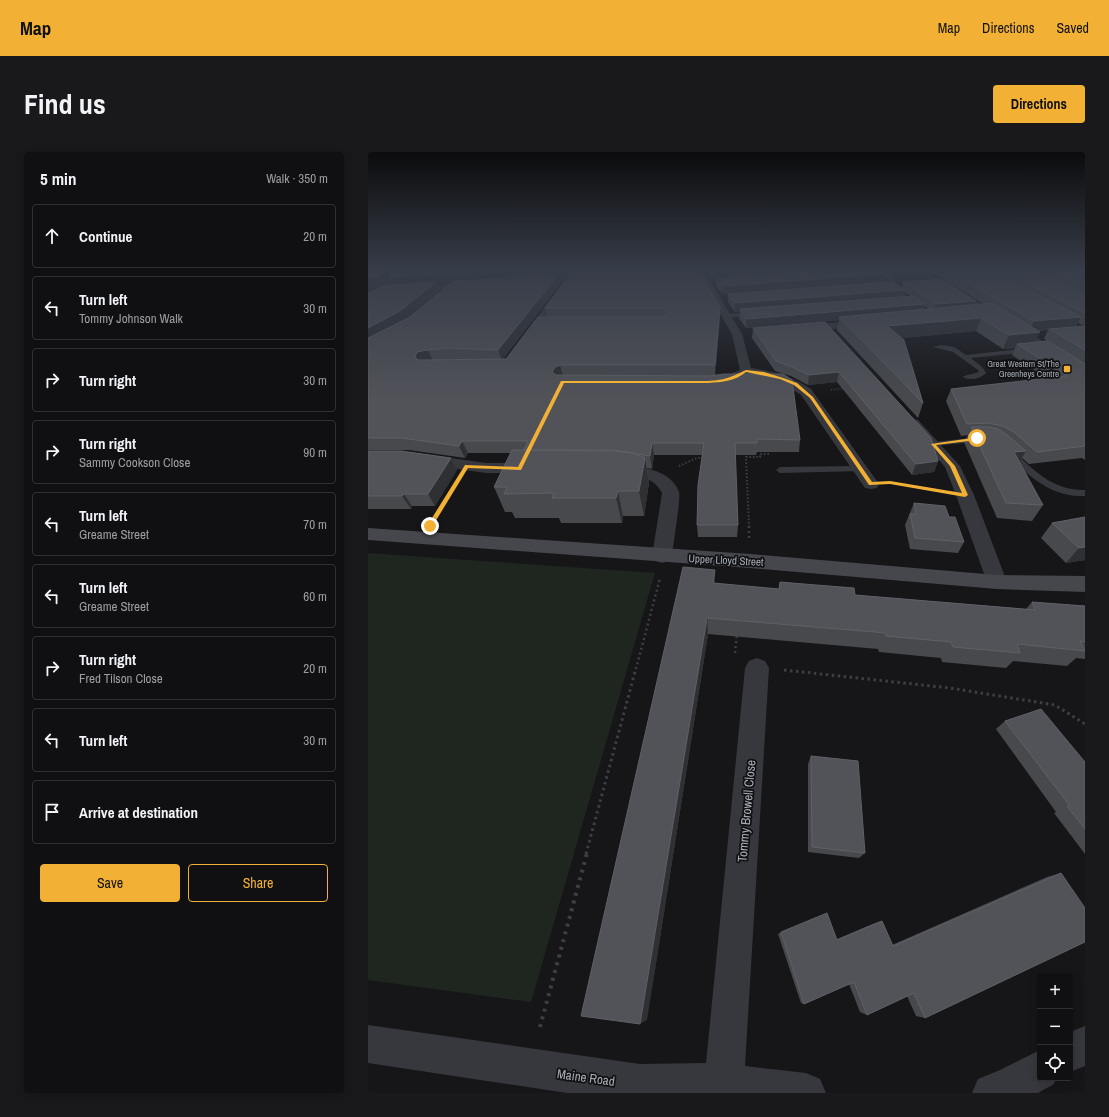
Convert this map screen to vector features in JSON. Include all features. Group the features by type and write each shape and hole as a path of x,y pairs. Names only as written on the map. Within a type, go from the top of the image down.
{"street":[{"path":"515,354 545,313"},
{"path":"725,313 737,334 746,371"},
{"path":"971,314 981,313"},
{"path":"991,313 1085,372"},
{"path":"789,330 880,322"},
{"path":"538,323 552,323"},
{"path":"826,326 834,335"},
{"path":"737,334 751,333"},
{"path":"1027,336 1043,335"},
{"path":"701,382 722,381 738,377 746,371 764,373 782,378 795,384 806,392 871,484"},
{"path":"904,413 952,466 965,495 997,582"},
{"path":"368,457 409,457 466,466 549,468"},
{"path":"602,468 617,468 636,471 654,476 665,482 671,493 664,556"},
{"name":"Upper Lloyd Street","path":"368,534 750,561 997,582 1085,584"},
{"name":"Tommy Browell Close","path":"725,1088 757,668"},
{"name":"Maine Road","path":"368,1044 556,1083 640,1084 806,1093"},
{"path":"1073,1051 1085,1045"},
{"path":"992,1093 1009,1087 1037,1072"}],"lane":[{"path":"726,316 761,313"},
{"path":"936,346 948,346 952,348 981,369 983,373 979,376 966,377"},
{"path":"965,357 1048,348"},
{"path":"933,444 977,438 988,439"},
{"path":"1002,446 1040,480 1054,489 1070,494 1085,493"},
{"path":"780,470 860,469"}],"path":[{"path":"806,392 847,388"},
{"path":"746,457 750,561"},
{"path":"654,476 697,458 712,458"},
{"path":"422,538 466,466"},
{"path":"871,484 890,482 965,495"},
{"path":"540,1027 664,556"},
{"path":"737,629 733,665 950,688 1055,705 1085,724"}],"shaded area":[{"path":"368,553 655,573 531,1002 368,980"}],"building":[{"path":"368,313 396,313 368,328"},
{"path":"415,313 528,313 498,350 448,348 428,350 417,352 415,357 418,360 506,359 538,317 663,317 668,313 719,313 715,365 560,365 555,367 552,372 556,375 709,376 724,374 783,374 792,380 800,440 757,439 757,443 735,443 738,525 697,525 698,485 704,443 652,443 650,456 614,450 524,450 528,441 462,441 459,446 402,438 368,438 368,338 410,317"},
{"path":"742,313 819,313 746,319"},
{"path":"884,313 1008,313 1040,332 1009,335 981,318 887,326 904,340 923,403 839,317"},
{"path":"1020,313 1073,313 1081,317 1034,321"},
{"path":"825,322 931,438 938,461 916,464 839,372 809,375 776,361 753,328"},
{"path":"1085,326 1085,350 1049,329"},
{"path":"1048,341 1085,364 1085,446 1037,452 1014,432 1003,426 988,423 967,424 951,389 1067,376 1017,344"},
{"path":"971,427 989,427 998,429 1026,451 1014,452 1043,505 1006,503"},
{"path":"512,450 612,451 634,453 645,458 639,491 618,491 616,498 552,498 554,493 504,494 507,487 494,487"},
{"path":"368,451 401,451 451,458 428,494 368,496"},
{"path":"914,503 945,506 949,517 955,517 964,542 915,538 910,514 916,514"},
{"path":"1085,517 1085,547 1079,548 1052,523"},
{"path":"683,567 715,570 713,583 779,589 780,582 854,588 855,595 1035,610 1032,602 1085,606 1085,642 1080,641 1085,651 1017,644 1020,653 953,647 951,642 886,636 886,633 707,618 640,1024 581,1016"},
{"path":"1041,709 1085,762 1085,829 1067,806 1070,806 1005,721"},
{"path":"811,756 858,761 865,853 812,847"},
{"path":"1061,873 1085,908 1085,942 925,1018 914,993 867,1015 854,982 804,1004 781,932 827,913 837,940 882,921 893,946"}],"place":[{"name":"Great Western St/The Greenheys Centre","path":"1067,369"}],"route":[{"path":"430,526 466,466 486,468 519,468 563,382 708,382 722,381 738,377 746,371 764,373 782,378 795,384 812,397 871,484 890,482 965,495 952,466 933,444 977,438"}]}
